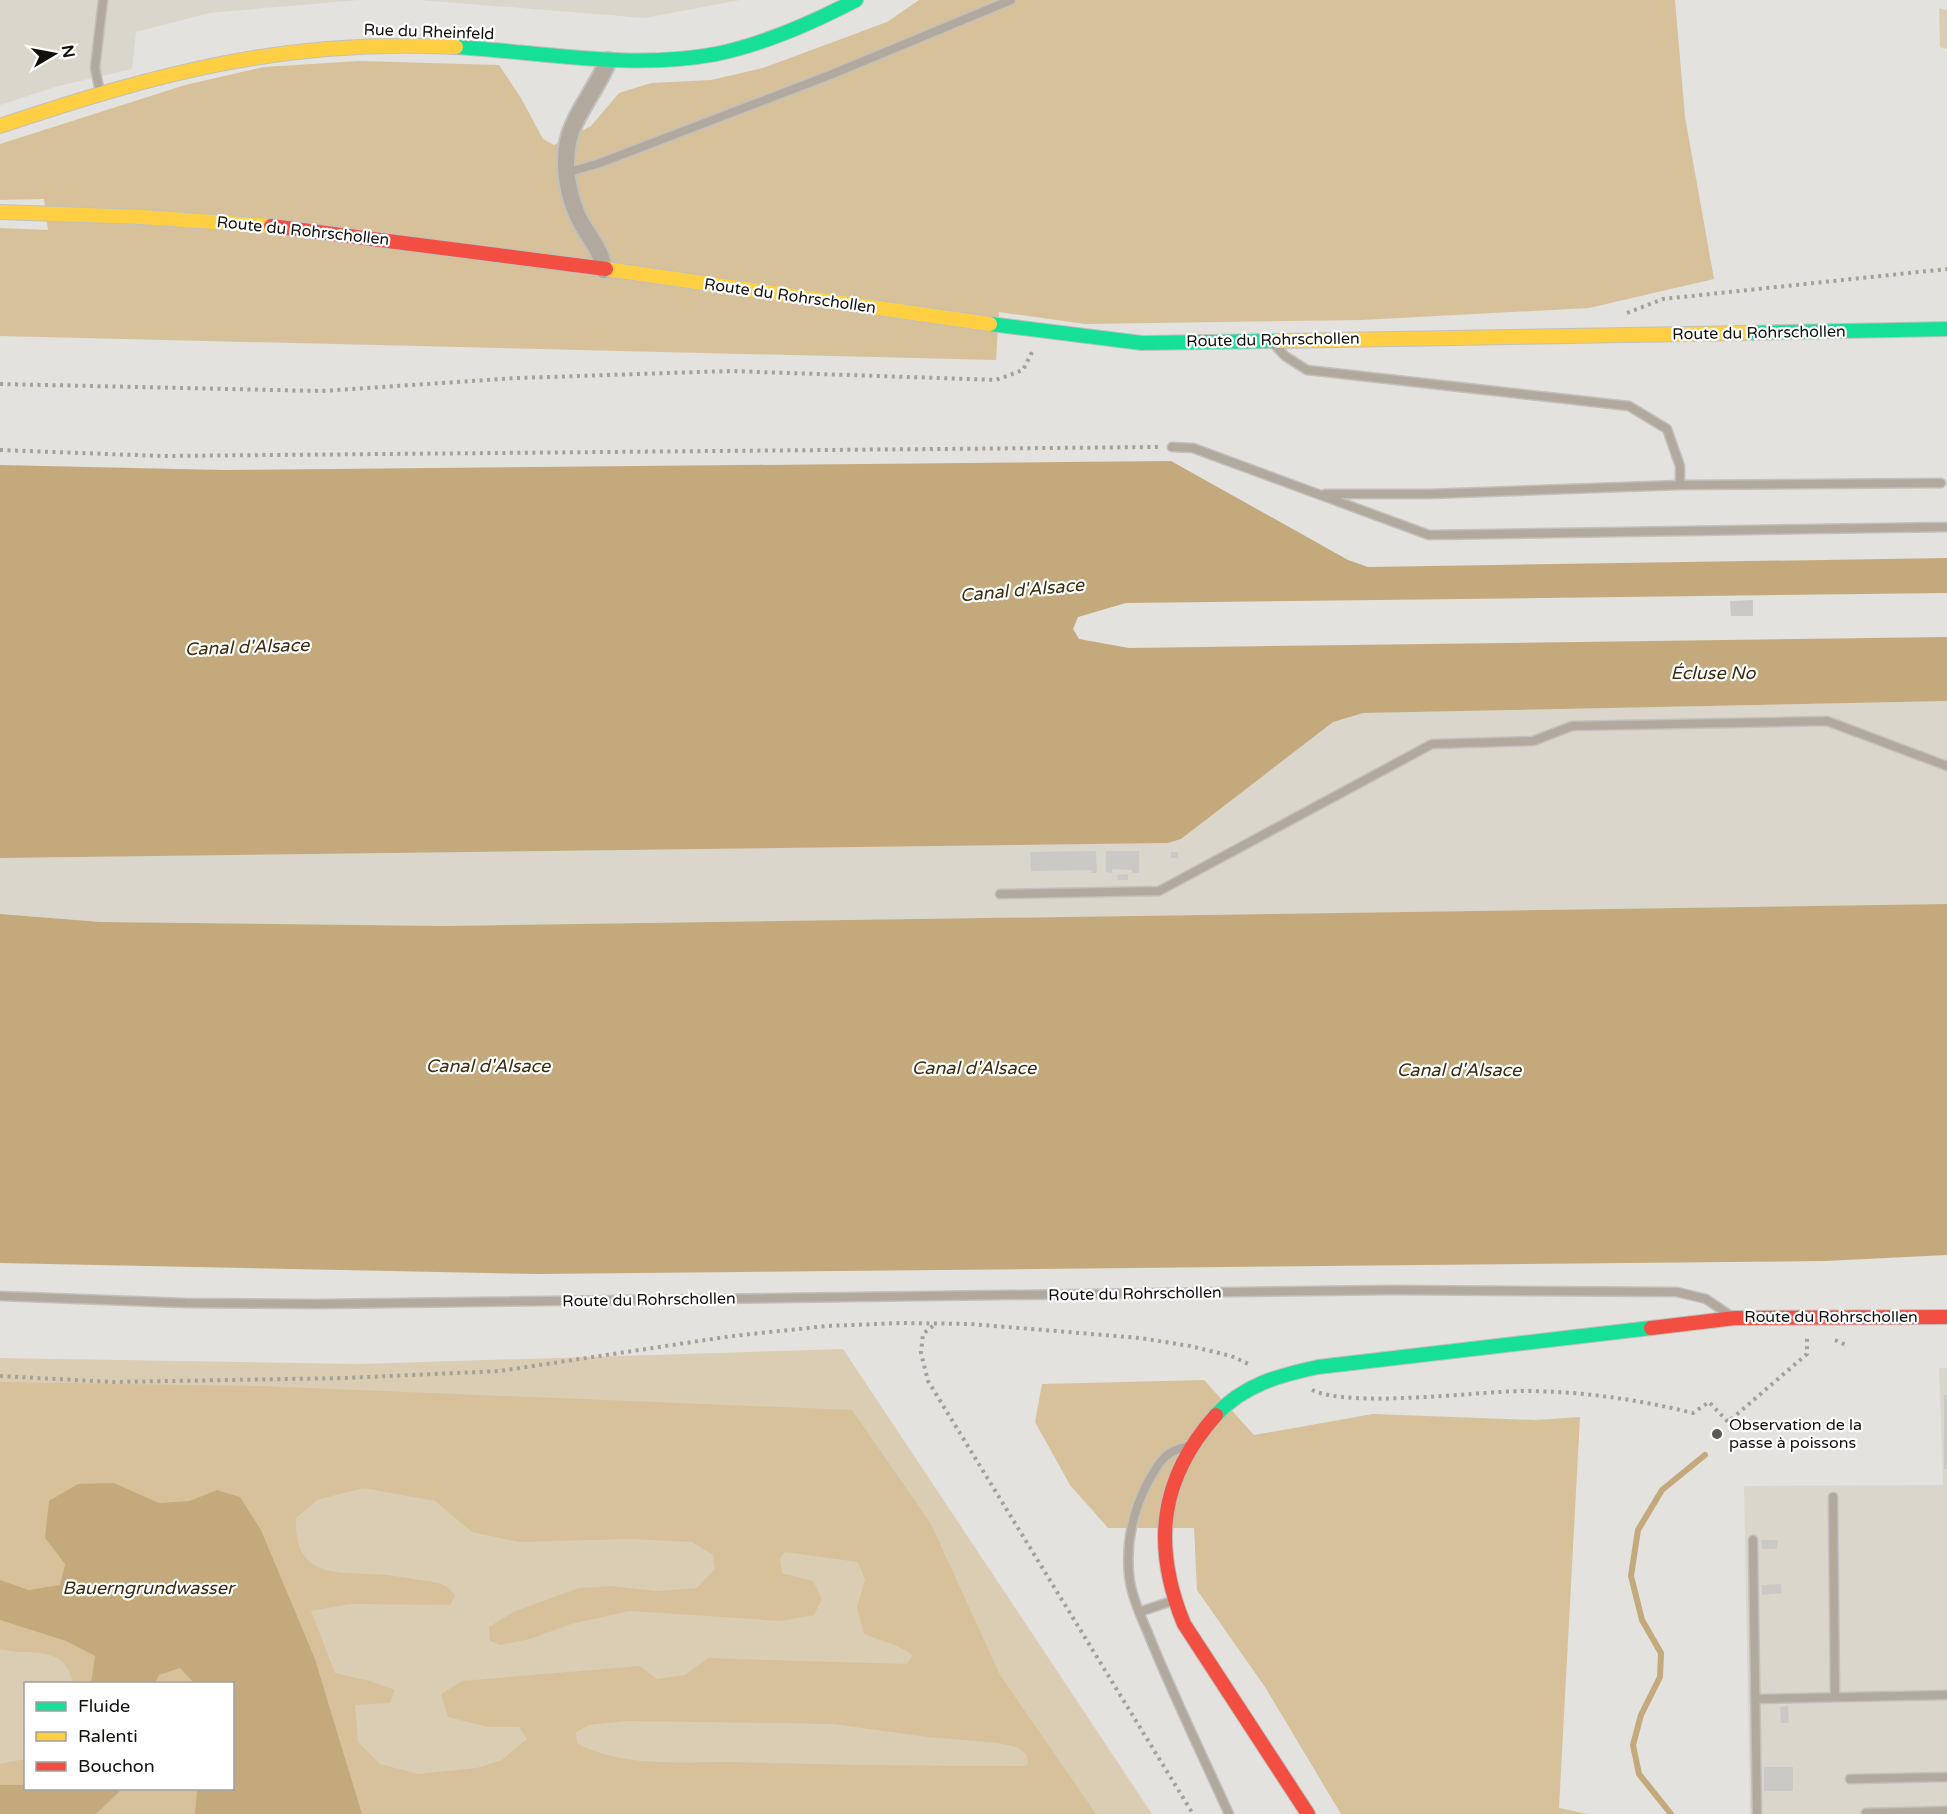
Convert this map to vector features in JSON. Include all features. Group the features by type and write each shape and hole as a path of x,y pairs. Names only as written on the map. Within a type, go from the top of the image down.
{"street":[{"name":"Rue du Rheinfeld","path":"0,126 100,92 258,55 347,46 429,46 608,61 694,58 730,51 803,26 856,0"},
{"path":"604,270 603,256 582,227 571,201 566,173 567,147 574,123 601,79 608,61"},
{"name":"Route du Rohrschollen","path":"0,212 135,215 282,227 1034,331 1142,343 1947,329"},
{"name":"Route du Rohrschollen","path":"1735,1318 1947,1317"},
{"path":"1308,1814 1172,1601 1164,1563 1163,1530 1171,1487 1189,1446 1217,1413 1249,1389 1297,1371 1735,1318"}],"lane":[{"path":"100,92 95,68 103,0"},
{"path":"566,173 600,163 830,75 1011,0"},
{"path":"1270,339 1285,356 1307,369 1629,406 1667,429 1680,466 1680,485"},
{"path":"1172,447 1193,448 1429,534 1947,526"},
{"path":"1319,494 1429,494 1680,485 1941,483"},
{"path":"1000,894 1159,891 1432,744 1533,741 1572,726 1827,721 1947,766"},
{"name":"Route du Rohrschollen","path":"0,1296 185,1303 317,1304 1392,1290 1677,1292 1706,1299 1735,1318"},
{"path":"1189,1446 1170,1450 1158,1465 1138,1501 1129,1543 1129,1576 1139,1612 1174,1698 1229,1814"},
{"path":"1833,1497 1835,1697"},
{"path":"1753,1540 1758,1814"},
{"path":"1139,1612 1172,1601"},
{"path":"1756,1699 1947,1695"},
{"path":"1850,1779 1947,1778"},
{"path":"1866,1813 1947,1811"}],"path":[{"path":"1606,335 1628,312 1663,299 1947,269"},
{"path":"0,384 321,391 517,378 731,371 996,380 1023,370 1032,355 1034,331"},
{"path":"0,450 162,456 1172,447"},
{"path":"0,1376 113,1382 346,1378 500,1371 732,1336 815,1327 901,1323 971,1324 1140,1338 1190,1346 1231,1356 1253,1366 1269,1380"},
{"path":"934,1325 923,1334 921,1353 928,1381 1193,1814"},
{"path":"1297,1371 1309,1389 1335,1396 1356,1398 1524,1391 1580,1393 1626,1398 1693,1413 1709,1402 1728,1422 1807,1354 1807,1350"}],"shaded area":[{"path":"0,0 359,0 209,13 136,32 132,69 58,86 0,105"},
{"path":"419,0 740,0 645,18"},
{"path":"919,0 1675,0 1685,117 1714,279 1589,308 1361,320 1085,324 999,312 996,360 0,336 0,228 48,230 44,199 0,200 0,144 185,85 264,67 359,61 499,65 521,98 543,139 554,145 591,126 619,93 651,83 711,80 763,68 887,22"},
{"path":"1939,8 1947,10 1947,49 1940,47"},
{"path":"1947,701 1947,904 444,926 101,922 0,914 0,858 1168,843 1181,839 1333,721 1363,713"},
{"path":"843,1349 1152,1814 0,1814 0,1358 359,1364"},
{"path":"1939,1368 1947,1368 1947,1814 1750,1814 1744,1486 1943,1485"},
{"path":"1204,1380 1254,1435 1373,1414 1536,1420 1580,1417 1559,1808 1588,1814 1341,1814 1265,1687 1197,1590 1194,1528 1108,1528 1070,1485 1035,1422 1042,1384"},
{"path":"0,1382 260,1386 852,1410 931,1524 1000,1675 1096,1814 362,1814 315,1659 261,1530 240,1497 217,1490 188,1501 159,1503 114,1483 45,1538 65,1564 60,1586 29,1590 0,1580","holes":["363,1488 435,1501 472,1532 519,1542 630,1539 692,1542 713,1555 715,1569 697,1588 658,1591 610,1586 579,1588 513,1612 489,1627 490,1641 500,1645 530,1639 571,1624 630,1611 781,1621 814,1615 822,1599 813,1581 782,1573 780,1558 785,1552 858,1562 865,1580 857,1607 864,1634 897,1646 913,1655 907,1664 708,1658 685,1675 657,1679 640,1666 462,1681 441,1694 448,1717 488,1727 519,1727 527,1739 502,1760 477,1768 418,1774 380,1764 358,1742 355,1705 390,1703 395,1690 370,1681 335,1673 311,1611 350,1604 450,1605 455,1595 447,1587 435,1582 391,1575 323,1569 312,1563 303,1553 297,1539 296,1518 317,1500","626,1721 833,1724 928,1737 998,1743 1017,1747 1026,1754 1028,1764 1025,1766 954,1766 656,1762 615,1757 577,1743 576,1732 589,1725"]},
{"path":"0,1620 66,1641 95,1656 91,1682 73,1682 69,1670 55,1657 0,1649"},
{"path":"180,1668 193,1682 156,1682 159,1675"},
{"path":"24,1759 24,1785 0,1785 0,1764"},
{"path":"121,1790 197,1790 195,1814 96,1814"}],"water":[{"path":"1171,461 1348,560 1368,567 1947,558 1947,593 1126,603 1078,617 1073,629 1079,639 1129,648 1947,637 1947,701 1363,713 1333,722 1181,839 1168,843 0,858 0,465 223,470"},
{"name":"Canal d'Alsace","path":"1947,904 1947,1255 1825,1261 538,1274 0,1263 0,914 101,922 444,926"},
{"name":"Bauerngrundwasser","path":"114,1483 159,1503 189,1501 217,1490 240,1497 261,1530 315,1659 362,1814 195,1814 197,1790 234,1790 234,1682 193,1682 180,1668 159,1675 156,1682 91,1682 95,1656 66,1641 0,1620 0,1580 29,1590 60,1585 65,1564 45,1538 49,1501 78,1484"},
{"path":"0,1785 24,1785 24,1790 121,1790 96,1814 0,1814"}],"building":[{"path":"1753,600 1753,616 1731,616 1730,601"},
{"path":"1096,851 1097,873 1091,873 1092,870 1031,871 1030,852"},
{"path":"1106,851 1139,851 1139,873 1132,873 1132,870 1112,869 1112,873 1106,872"},
{"path":"1171,852 1178,852 1178,858 1171,858"},
{"path":"1128,874 1128,880 1118,880 1117,875"},
{"path":"1944,1395 1947,1395 1947,1469 1944,1469"},
{"path":"1761,1540 1778,1540 1777,1549 1762,1549"},
{"path":"1781,1584 1782,1593 1762,1595 1762,1585"},
{"path":"1788,1706 1789,1723 1781,1723 1780,1707"},
{"path":"1764,1767 1793,1767 1793,1791 1764,1791"}],"waterway":[{"path":"1671,1814 1639,1774 1633,1745 1641,1715 1660,1677 1661,1653 1642,1620 1631,1576 1638,1530 1662,1490 1705,1455"}],"traffic: fast":[{"path":"456,47 619,60 684,58 716,54 770,39 856,0"},
{"path":"990,324 1142,343 1278,341"},
{"path":"1745,333 1947,329"},
{"path":"1216,1415 1250,1389 1276,1378 1318,1367 1651,1328"}],"traffic: slow":[{"path":"0,126 114,90 224,63 336,48 456,47"},
{"path":"0,212 142,217 271,226"},
{"path":"606,269 990,324"},
{"path":"1278,341 1745,333"}],"traffic: jam":[{"path":"271,226 606,269"},
{"path":"1651,1328 1735,1318 1947,1317"},
{"path":"1216,1415 1197,1439 1182,1464 1172,1489 1165,1540 1167,1567 1184,1624 1308,1814"}],"place":[{"name":"Observation de la passe à poissons","path":"1717,1434"}],"water label":[{"name":"Écluse No","path":"1713,673"}]}
